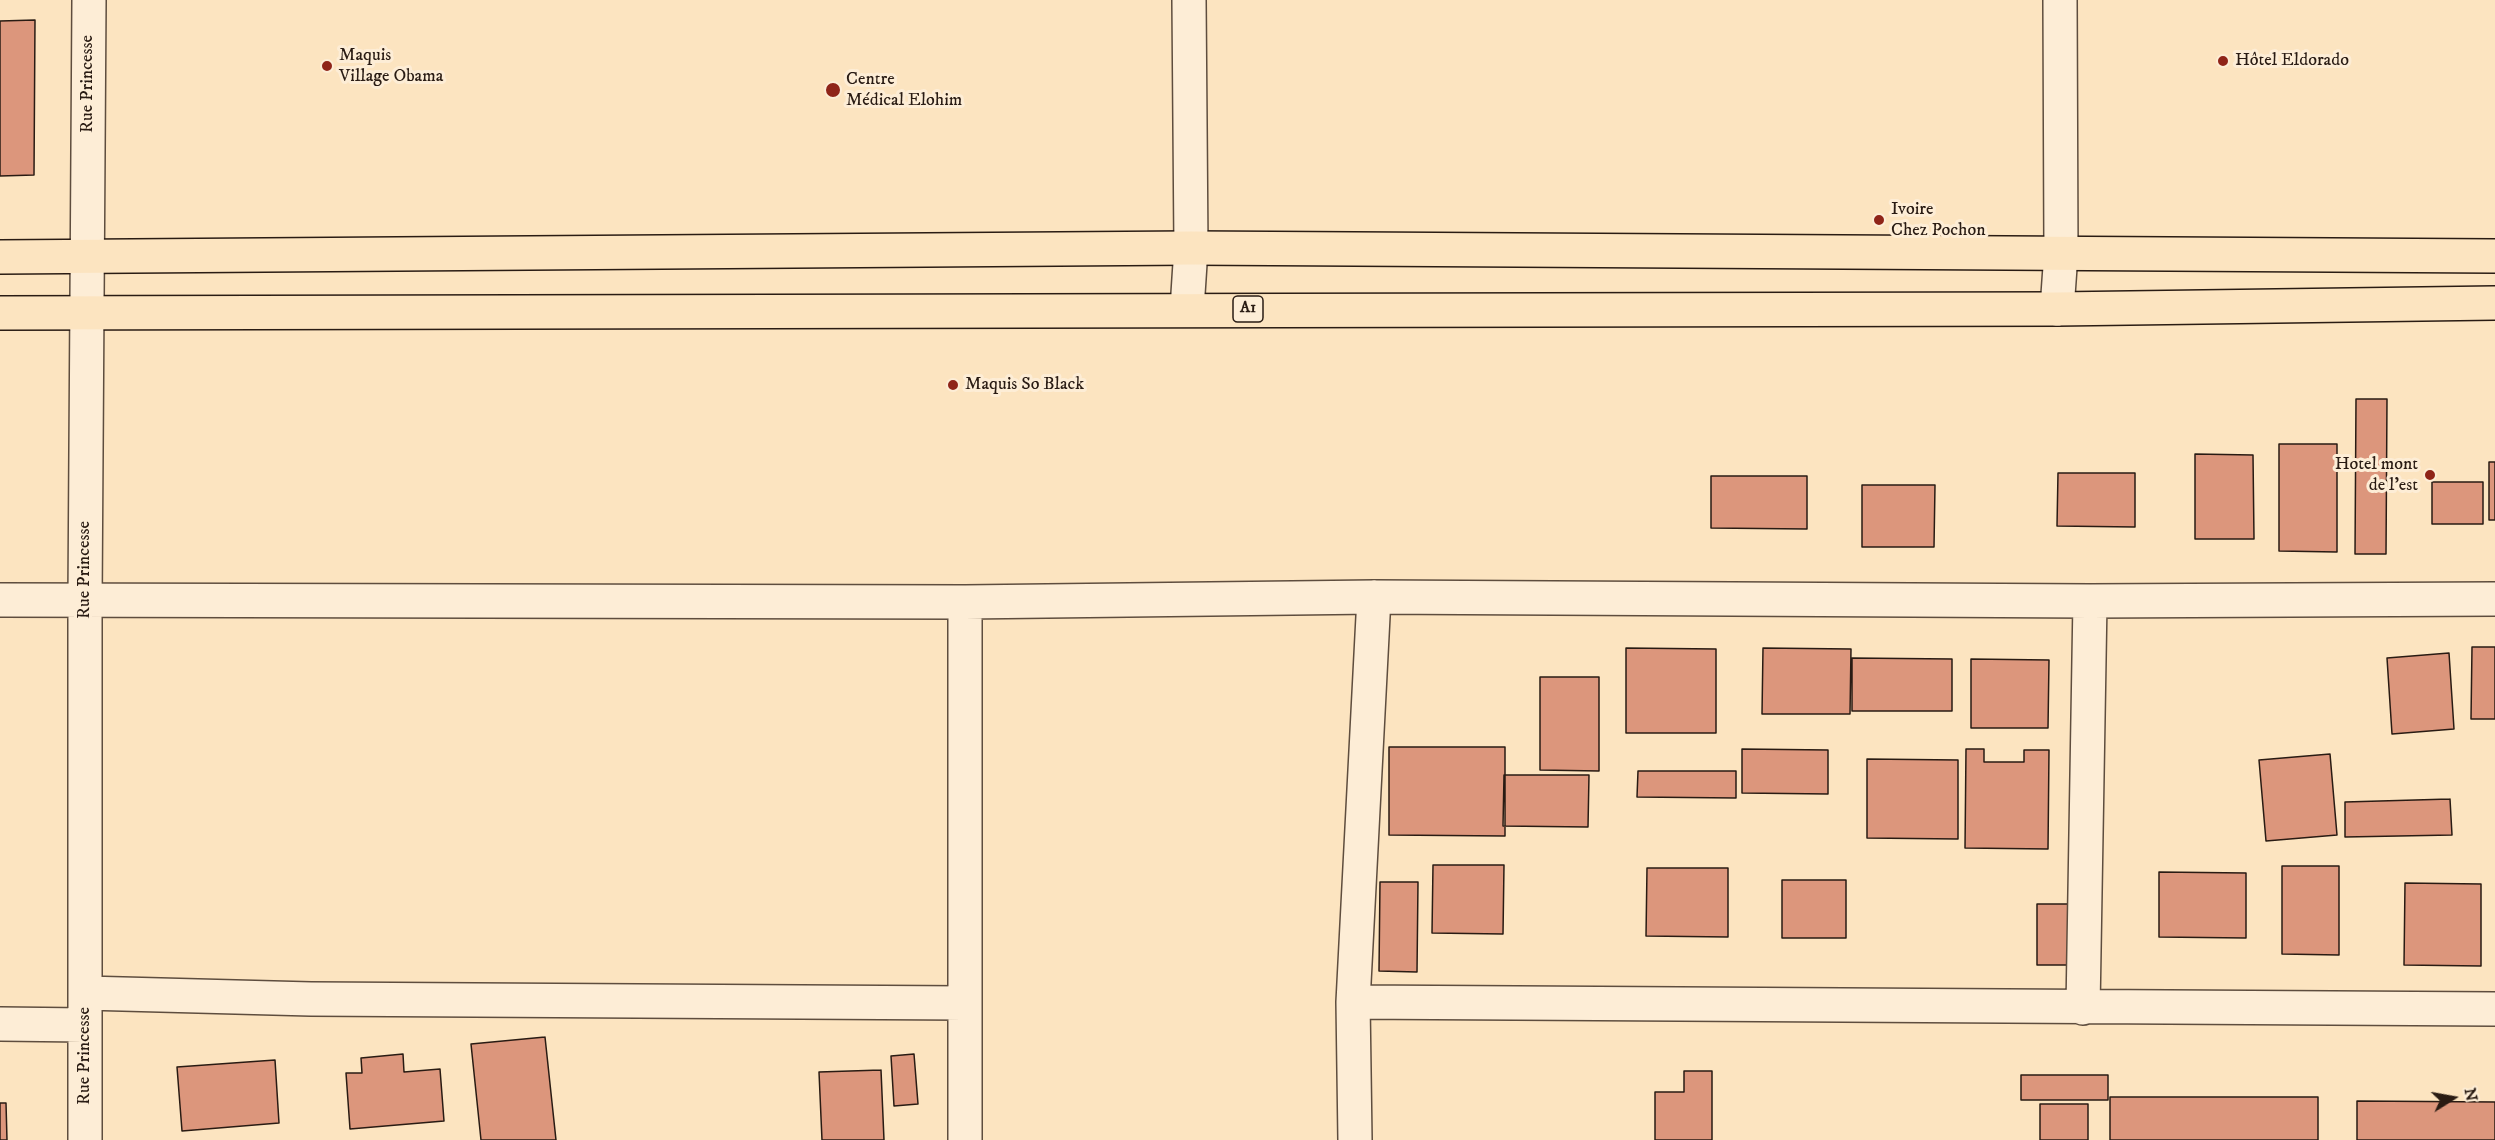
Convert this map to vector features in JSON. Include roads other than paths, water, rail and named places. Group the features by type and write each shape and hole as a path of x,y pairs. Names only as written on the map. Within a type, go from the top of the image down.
{"main road":[{"path":"0,257 1191,248 2495,256"},
{"name":"A1","path":"0,313 2057,309 2495,303"}],"street":[{"name":"Rue Princesse","path":"85,1140 85,600 89,0"},
{"path":"1187,309 1191,248 1189,0"},
{"path":"2057,309 2061,253 2060,0"},
{"path":"0,600 965,602 1374,597 2090,601 2495,599"},
{"path":"1355,1140 1353,1002 1374,597"},
{"path":"2083,1008 2090,601"},
{"path":"965,602 965,1140"},
{"path":"0,1024 85,1009 323,999 964,1003"},
{"path":"1353,1002 2495,1009"}],"place":[{"name":"Hôtel Eldorado","path":"2223,61"},
{"name":"Maquis Village Obama","path":"327,66"},
{"name":"Centre Médical Elohim","path":"833,90"},
{"name":"Ivoire Chez Pochon","path":"1879,220"},
{"name":"Maquis So Black","path":"953,385"},
{"name":"Hotel mont de l'est","path":"2430,475"}]}
